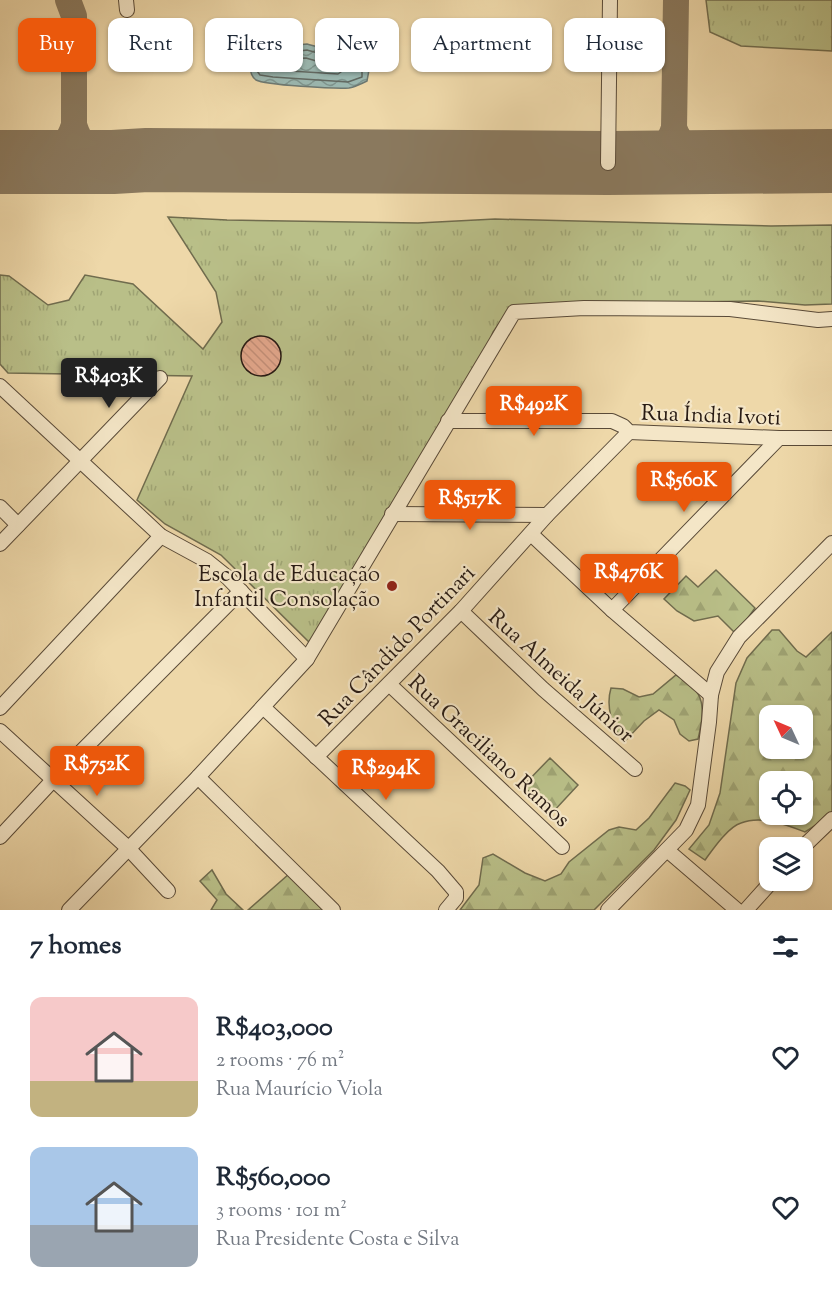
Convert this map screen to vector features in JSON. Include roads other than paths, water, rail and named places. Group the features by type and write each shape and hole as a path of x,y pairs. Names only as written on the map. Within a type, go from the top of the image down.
{"street":[{"path":"608,163 610,0"},
{"path":"69,910 198,777 307,659 514,312 584,308 730,309 818,320 832,319"},
{"path":"0,544 160,378"},
{"path":"2,391 161,536 207,561 227,576 307,659"},
{"name":"Rua Índia Ivoti","path":"448,421 612,421 629,432 832,438"},
{"name":"Rua Cândido Portinari","path":"316,757 461,611 547,515 629,432"},
{"path":"612,610 778,438"},
{"path":"0,507 18,525"},
{"path":"392,514 547,515"},
{"path":"531,534 612,610 711,695"},
{"path":"0,708 161,536"},
{"path":"608,910 686,830 698,805 710,722 711,695 717,672 739,637 832,543"},
{"path":"0,837 54,779 241,591"},
{"name":"Rua Almeida Júnior","path":"461,611 543,688 635,769"},
{"name":"Rua Graciliano Ramos","path":"389,684 562,847"},
{"path":"263,707 450,885 456,892 456,898 448,909"},
{"path":"0,731 128,848 168,891"},
{"path":"198,777 333,910"},
{"path":"813,837 832,819"},
{"path":"667,850 737,910"},
{"path":"746,910 763,891"}],"water":[{"path":"303,44 315,46 315,72 369,72 367,81 349,88 330,88 272,84 256,80 252,76 251,72 303,72"}],"place":[{"name":"Escola de Educação Infantil Consolação","path":"392,586"}]}
